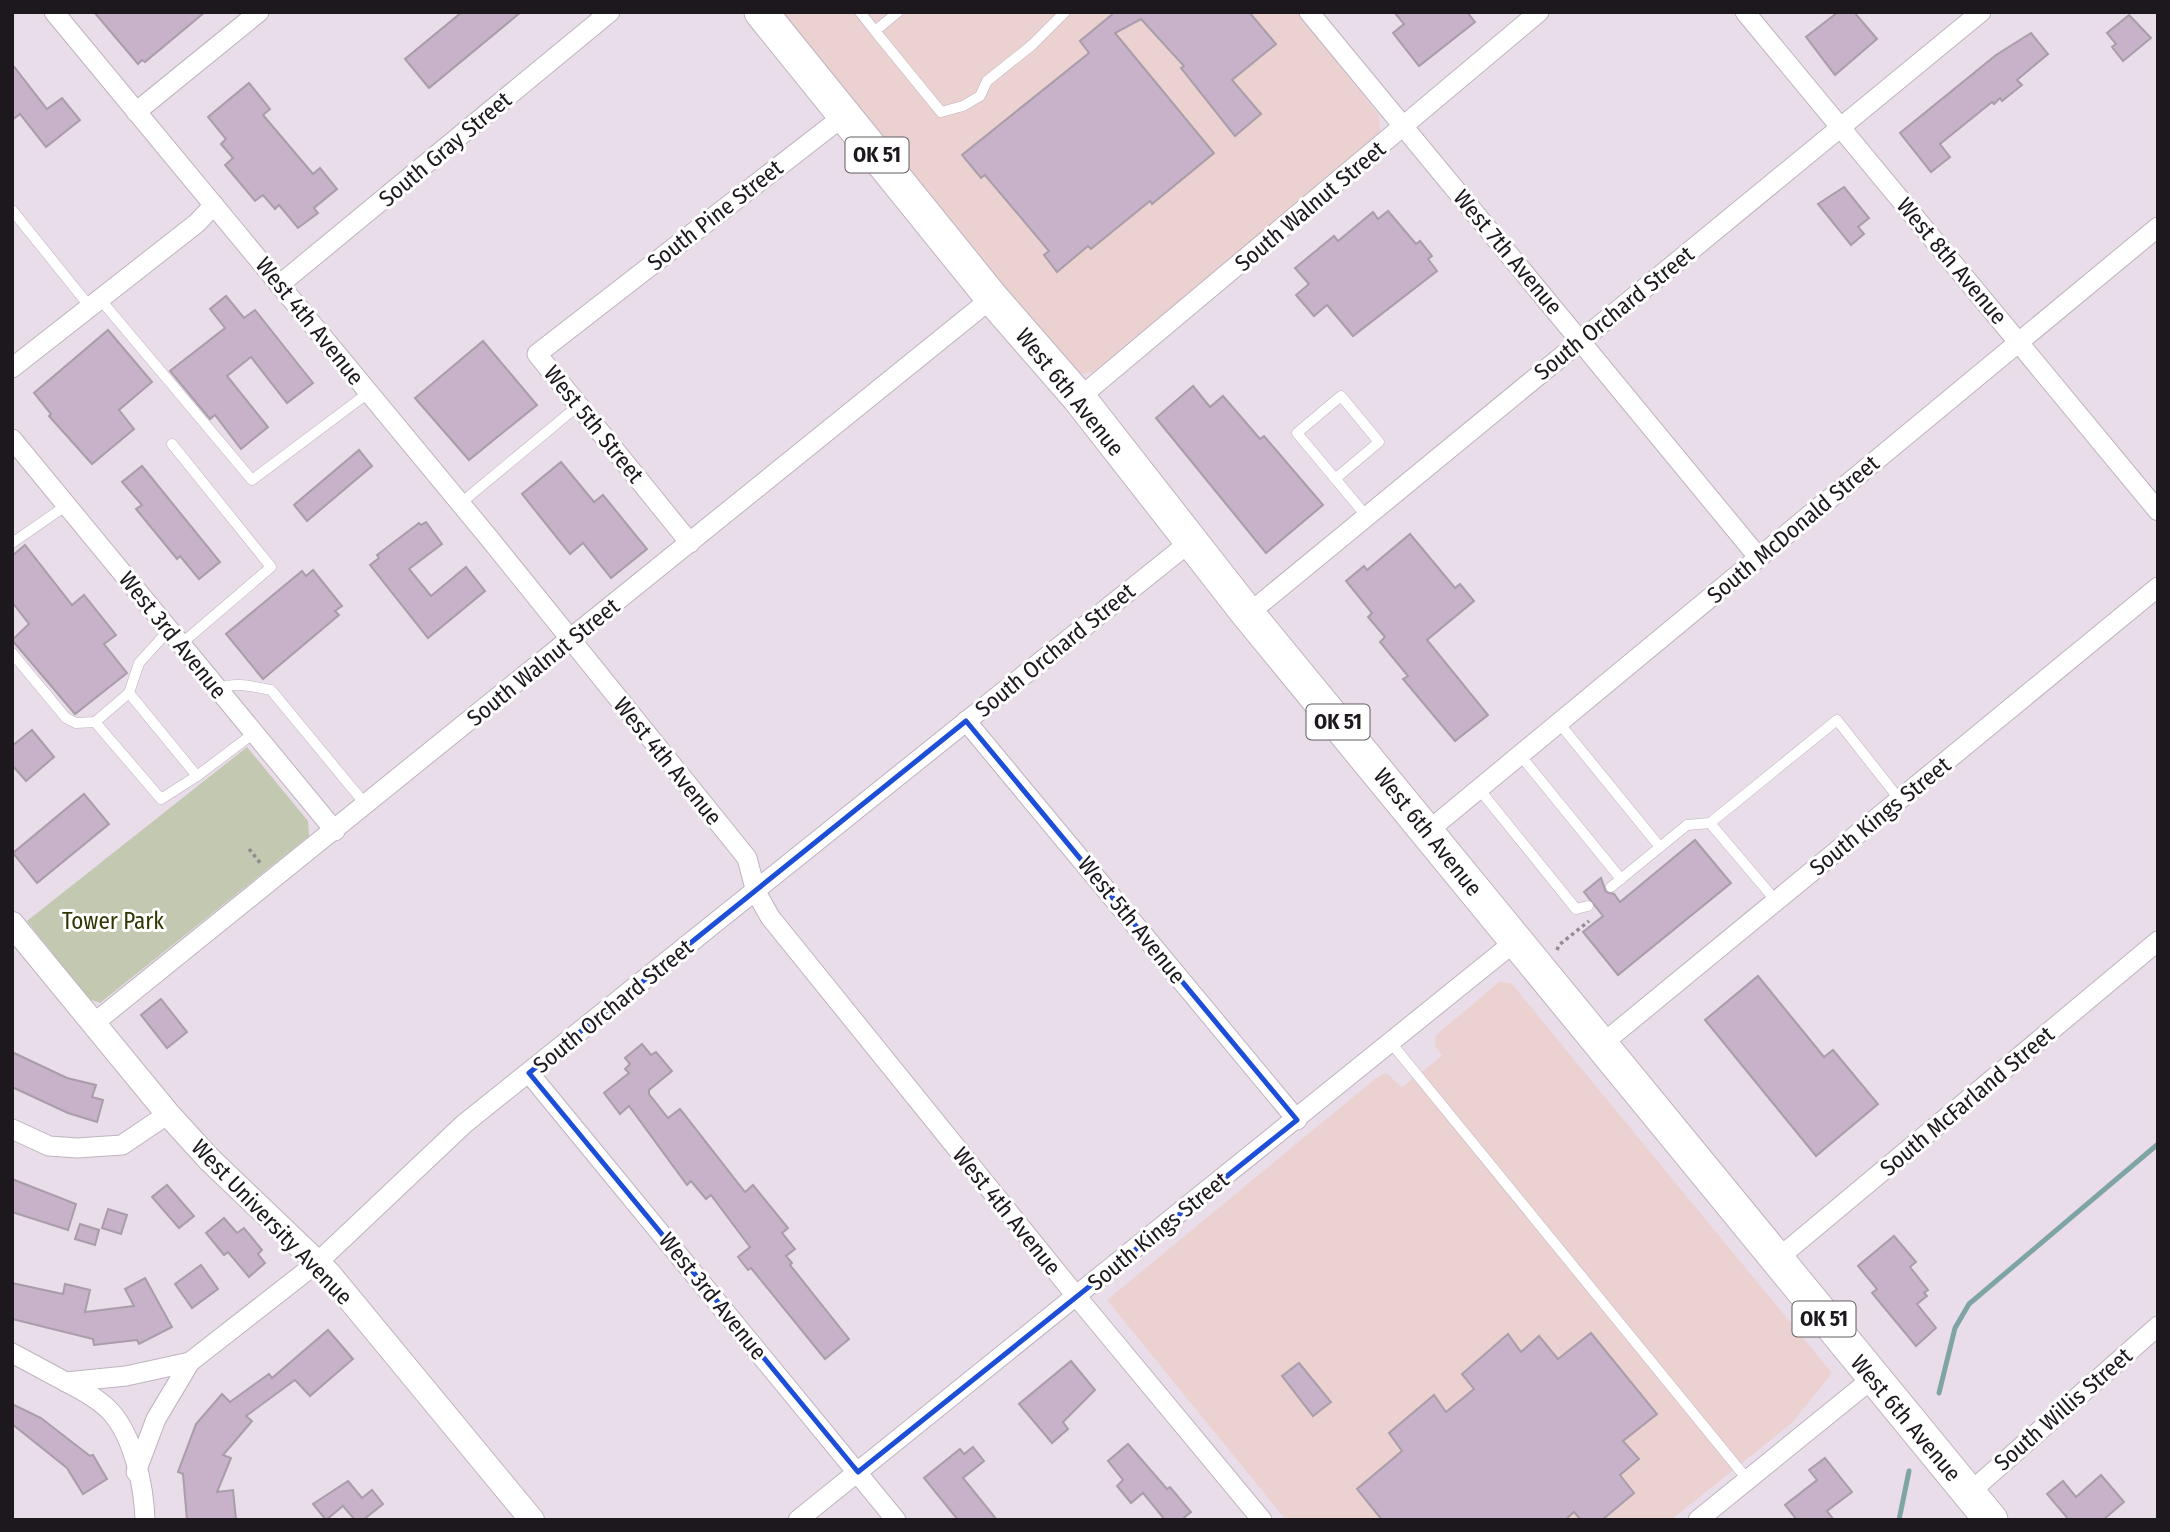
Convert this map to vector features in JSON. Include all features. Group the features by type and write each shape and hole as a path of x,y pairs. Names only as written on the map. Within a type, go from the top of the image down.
{"highway":[{"name":"West 6th Avenue","path":"761,12 992,298 1079,398 1248,614 1991,1520"}],"street":[{"name":"West 4th Avenue","path":"54,12 461,503 747,858 756,892 769,916 1077,1297 1262,1520"},
{"path":"136,112 260,12"},
{"name":"South Gray Street","path":"279,285 610,12"},
{"name":"West 7th Avenue","path":"1310,12 1759,558"},
{"name":"South Walnut Street","path":"1079,398 1539,12"},
{"name":"West 8th Avenue","path":"1745,12 2158,511"},
{"name":"South Orchard Street","path":"1248,614 1980,12"},
{"name":"South Pine Street","path":"585,315 845,115"},
{"path":"12,369 197,223 214,205"},
{"name":"South McDonald Street","path":"1428,831 1759,558 2017,340 2158,227"},
{"name":"South Walnut Street","path":"93,1024 992,298"},
{"name":"West 5th Street","path":"585,315 537,354 690,544"},
{"name":"West 3rd Avenue","path":"12,439 335,831"},
{"name":"South Orchard Street","path":"66,1382 126,1376 190,1362 317,1262 464,1124 1190,542"},
{"name":"South Kings Street","path":"1602,1044 2158,587"},
{"name":"West 5th Avenue","path":"965,721 1297,1120"},
{"name":"West University Avenue","path":"12,924 168,1114 208,1158 317,1262 532,1520"},
{"name":"South Kings Street","path":"798,1520 1392,1044 1517,940"},
{"name":"South McFarland Street","path":"1776,1260 2158,941"},
{"name":"West 3rd Avenue","path":"529,1073 896,1520"},
{"path":"12,1129 50,1146 77,1148 122,1145 168,1114"},
{"name":"South Willis Street","path":"1969,1493 2158,1326"},
{"path":"12,1353 66,1382 111,1412 126,1435 144,1502 145,1520"},
{"path":"136,1472 156,1419 190,1362"},
{"path":"1698,1520 1873,1378"}],"lane":[{"path":"860,12 941,112 963,106 980,96 987,81 1032,45 1065,12"},
{"path":"875,31 898,12"},
{"path":"12,210 252,480 368,393"},
{"path":"1335,479 1379,442 1341,396 1297,432 1335,479 1367,517"},
{"path":"461,503 579,405"},
{"path":"12,653 66,718 76,723 95,722 129,693 139,663 271,568 172,444"},
{"path":"12,543 67,505"},
{"path":"218,689 226,685 244,685 271,690 366,806"},
{"path":"129,693 197,776"},
{"path":"1611,887 1687,825 1710,823 1837,720 1900,800"},
{"path":"95,722 161,799 254,733"},
{"path":"1559,723 1660,847"},
{"path":"1520,755 1621,879"},
{"path":"1479,789 1576,909 1588,906"},
{"path":"1710,823 1776,901"},
{"path":"1392,1044 1747,1479"}],"path":[{"path":"1557,950 1559,945 1595,916"}],"highlighted area":[{"path":"966,721 1297,1120 858,1472 529,1073"}],"shaded area":[{"path":"765,12 1297,12 1379,115 1380,131 1374,140 1093,372 1082,374 1073,370"},
{"path":"1499,982 1511,983 1832,1373 1792,1423 1671,1520 1286,1520 1107,1300 1375,1079 1386,1073 1402,1087 1442,1056 1436,1047 1435,1036"}],"green space":[{"name":"Tower Park","path":"247,747 308,821 309,836 100,1003 89,999 27,921"}],"building":[{"path":"94,12 205,12 145,62 142,60 138,64"},
{"path":"462,12 521,12 429,88 405,59"},
{"path":"1115,12 1249,12 1276,44 1232,80 1261,114 1235,136 1181,68 1184,66 1141,19 1115,33 1214,153 1152,204 1150,201 1091,249 1088,246 1057,272 1044,255 1049,251 985,175 981,178 962,155 1089,53 1080,41"},
{"path":"1394,12 1467,12 1475,22 1419,66 1393,33 1404,24"},
{"path":"1838,12 1854,12 1877,39 1835,75 1806,37"},
{"path":"2129,15 2151,38 2123,61 2112,47 2116,44 2107,33"},
{"path":"2031,33 2048,54 2017,80 2022,85 2002,101 2000,98 1994,104 1992,102 1940,144 1950,157 1931,172 1900,133 1996,55"},
{"path":"12,64 47,109 62,98 80,120 46,147 20,114 12,120"},
{"path":"249,83 270,109 263,115 313,174 320,168 337,189 314,208 318,213 298,228 279,205 275,209 263,195 255,201 225,165 233,158 221,144 226,139 208,117"},
{"path":"1844,187 1869,218 1858,227 1864,234 1851,245 1818,204"},
{"path":"1388,211 1416,244 1420,241 1432,256 1428,259 1437,271 1353,336 1327,305 1314,316 1296,295 1309,284 1295,268 1334,236 1338,241 1373,212 1378,219"},
{"path":"226,296 244,318 255,310 313,383 287,403 251,357 227,376 268,427 241,449 215,415 210,419 170,371 225,328 210,309"},
{"path":"108,330 152,382 119,410 134,429 92,464 49,416 51,414 34,393"},
{"path":"483,341 537,405 469,460 415,398"},
{"path":"1193,386 1210,407 1223,396 1260,439 1264,436 1323,505 1266,553 1156,418"},
{"path":"359,450 372,466 307,521 294,505"},
{"path":"561,462 594,502 603,495 647,549 611,578 583,543 570,554 522,494"},
{"path":"142,466 220,562 199,579 180,556 177,559 136,509 142,505 122,482"},
{"path":"426,522 442,544 409,569 431,596 466,567 485,591 428,638 370,565 379,558 377,555 419,523 421,525"},
{"path":"1410,534 1455,588 1460,584 1474,601 1427,640 1488,715 1455,741 1403,679 1408,676 1380,642 1385,637 1368,617 1372,613 1346,581 1364,566 1367,570"},
{"path":"25,545 72,605 84,595 116,635 104,644 127,673 75,714 12,640 29,624 12,602 12,556"},
{"path":"313,570 342,606 335,611 339,615 263,679 226,634 302,571 306,576"},
{"path":"32,730 54,757 26,781 12,765 12,746"},
{"path":"84,794 109,824 37,883 13,853"},
{"path":"1695,840 1731,883 1618,975 1583,932 1603,916 1584,892 1601,878 1606,892 1614,894 1620,902"},
{"path":"1758,976 1824,1057 1833,1050 1878,1104 1816,1156 1705,1020"},
{"path":"161,999 187,1032 167,1048 141,1015"},
{"path":"642,1044 651,1055 656,1052 672,1071 649,1090 649,1094 668,1118 680,1109 745,1192 753,1185 788,1228 782,1233 795,1249 786,1256 792,1263 790,1265 849,1339 825,1359 751,1268 748,1270 738,1257 750,1247 711,1195 706,1199 691,1181 687,1185 629,1106 620,1114 604,1093 629,1073 625,1069 630,1064 625,1058"},
{"path":"12,1052 67,1078 96,1085 92,1097 103,1100 97,1122 68,1113 12,1087"},
{"path":"12,1179 76,1204 68,1230 12,1212"},
{"path":"167,1185 194,1216 179,1228 152,1197"},
{"path":"108,1209 127,1215 121,1234 102,1228"},
{"path":"224,1218 237,1233 244,1228 262,1250 258,1254 265,1263 249,1277 228,1252 224,1255 206,1233"},
{"path":"80,1224 99,1230 95,1245 75,1239"},
{"path":"1894,1236 1916,1262 1910,1267 1928,1290 1924,1293 1927,1296 1917,1304 1936,1328 1916,1346 1872,1293 1877,1289 1858,1266"},
{"path":"201,1265 218,1289 192,1308 175,1284"},
{"path":"145,1278 172,1327 139,1344 137,1340 94,1345 93,1339 12,1319 12,1283 63,1294 65,1284 90,1290 85,1312 134,1306 125,1289"},
{"path":"328,1330 353,1359 310,1396 295,1380 246,1416 252,1421 223,1455 231,1458 217,1492 233,1490 236,1519 187,1520 183,1474 178,1472 196,1424 222,1394 230,1402 269,1374 272,1378"},
{"path":"1591,1333 1657,1414 1623,1441 1639,1459 1620,1475 1634,1493 1602,1520 1581,1520 1574,1512 1565,1520 1382,1520 1357,1489 1402,1451 1389,1433 1434,1395 1446,1412 1474,1389 1462,1374 1508,1334 1521,1352 1539,1336 1558,1359"},
{"path":"1071,1361 1095,1390 1063,1422 1068,1429 1052,1443 1019,1404"},
{"path":"1299,1363 1331,1402 1313,1416 1282,1376"},
{"path":"12,1404 41,1418 90,1456 93,1455 107,1479 83,1494 67,1468 12,1424"},
{"path":"1128,1444 1191,1512 1181,1520 1165,1520 1143,1493 1131,1503 1117,1486 1123,1480 1108,1461"},
{"path":"973,1447 984,1461 963,1478 997,1520 958,1520 924,1478 960,1449 964,1454"},
{"path":"1825,1458 1852,1492 1827,1511 1834,1520 1797,1520 1785,1505 1817,1480 1809,1470"},
{"path":"2101,1475 2124,1502 2103,1520 2069,1520 2047,1494 2063,1481 2076,1497"},
{"path":"348,1481 362,1498 372,1490 383,1504 363,1520 355,1520 343,1506 326,1520 313,1504"}],"waterway":[{"path":"1939,1393 1955,1328 1969,1304 2158,1144"},
{"path":"1899,1520 1909,1471"}]}
